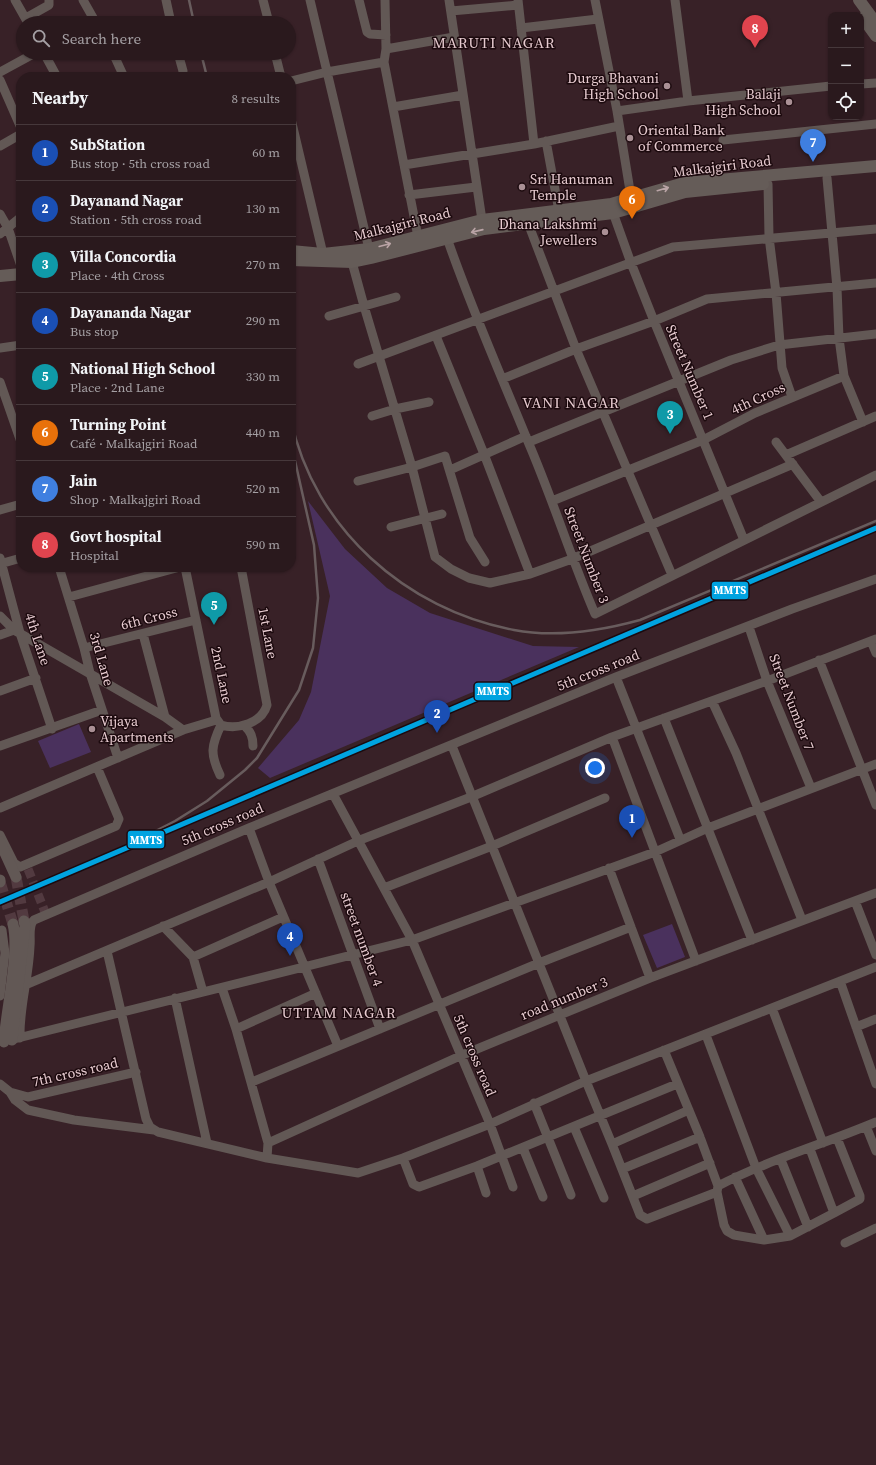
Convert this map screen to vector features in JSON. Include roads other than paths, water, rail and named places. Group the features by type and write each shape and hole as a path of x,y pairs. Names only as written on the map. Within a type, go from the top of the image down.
{"main road":[{"path":"849,0 859,12"},
{"path":"859,0 876,23"},
{"path":"864,19 876,36"},
{"name":"Malkajgiri Road","path":"296,260 352,262 484,229 612,209 684,183 794,177 876,166"},
{"name":"Malkajgiri Road","path":"632,203 685,192 768,184 794,177 827,178 876,174"},
{"name":"Malkajgiri Road","path":"296,251 323,254 369,249 482,220 559,211 612,209"},
{"path":"0,276 16,274"}],"street":[{"path":"15,0 24,16"},
{"path":"34,16 49,5 49,0"},
{"path":"166,0 169,16"},
{"path":"263,0 267,16"},
{"path":"310,0 369,249"},
{"path":"359,0 367,32 370,34 386,35"},
{"path":"385,0 386,49 384,62 418,236"},
{"path":"450,0 471,154 482,220"},
{"path":"595,0 617,111 632,203"},
{"path":"675,0 688,100"},
{"path":"86,1 93,16"},
{"path":"451,11 518,2 534,144"},
{"path":"522,28 598,19"},
{"path":"386,49 454,37"},
{"path":"0,72 22,60"},
{"path":"48,60 54,72"},
{"path":"116,60 122,72"},
{"path":"180,60 183,72"},
{"path":"277,60 280,72"},
{"path":"296,80 327,72 384,62"},
{"path":"0,80 16,117"},
{"path":"864,84 876,82"},
{"path":"617,111 688,100 828,86"},
{"path":"393,107 463,95"},
{"path":"723,140 876,124"},
{"path":"404,165 534,144 619,126"},
{"path":"0,146 16,137"},
{"path":"296,140 323,254"},
{"path":"546,141 559,211"},
{"path":"827,178 837,288 839,338 844,376 863,422"},
{"path":"768,184 769,237 776,293 779,345 782,368 792,398"},
{"path":"409,195 476,187"},
{"name":"Street Number 1","path":"612,209 654,322 744,540"},
{"path":"0,214 8,228 16,251"},
{"path":"0,234 16,221"},
{"path":"528,223 576,349 672,575"},
{"path":"358,364 673,246 769,237 832,234 876,229"},
{"name":"Street Number 3","path":"447,238 478,320 552,501 572,559 595,614 876,475"},
{"path":"352,262 412,467 435,557 451,569 469,578 490,583 530,574 572,559 793,464"},
{"path":"502,379 576,349 654,322 707,299 837,288 876,283"},
{"path":"330,316 396,297"},
{"path":"450,470 484,454 603,412 731,360 779,345 876,334"},
{"path":"436,336 484,454 530,574"},
{"path":"0,348 16,346"},
{"name":"4th Cross","path":"552,501 703,440 792,398 844,376"},
{"path":"0,382 16,416"},
{"path":"372,416 394,409 429,402"},
{"path":"786,455 876,416"},
{"path":"776,442 821,502"},
{"path":"358,480 412,467 445,456 470,538 484,562"},
{"path":"0,510 16,505"},
{"path":"391,527 442,514"},
{"path":"1,562 16,559"},
{"name":"4th Lane","path":"1,562 17,631 36,678 52,729"},
{"name":"3rd Lane","path":"62,572 90,673 118,758"},
{"path":"69,597 162,572"},
{"name":"2nd Lane","path":"186,572 219,721"},
{"name":"1st Lane","path":"242,572 267,705 262,715 244,725"},
{"name":"5th cross road","path":"29,920 616,677 792,608 876,579"},
{"path":"0,616 17,631 165,717 183,730"},
{"name":"6th Cross","path":"84,648 196,620"},
{"name":"Street Number 7","path":"749,626 767,681 811,788"},
{"path":"0,635 17,631"},
{"path":"143,634 165,717"},
{"path":"25,985 269,882 360,840 471,797 635,728 767,681 874,640 876,653"},
{"path":"819,660 876,805"},
{"path":"616,677 680,839"},
{"path":"0,691 36,678"},
{"path":"712,701 759,808 802,920"},
{"path":"0,746 52,729 102,710"},
{"path":"664,718 752,940"},
{"path":"0,808 183,730 213,721 244,725 250,731 253,738 253,746"},
{"path":"219,721 212,747 215,764 220,775"},
{"path":"612,737 696,961"},
{"path":"452,746 471,797 640,1215 646,1219 717,1189 735,1177 756,1168 810,1149 876,1122"},
{"path":"8,1041 121,1011 222,988 304,965 412,940 514,901 654,852 680,839 876,764"},
{"path":"0,835 16,865 20,867 27,867 117,825 119,819 97,767"},
{"name":"5th cross road","path":"333,794 360,840 412,940 490,1124 513,1187"},
{"path":"384,888 492,846 605,798"},
{"path":"249,828 283,917 338,1046"},
{"path":"0,842 16,876"},
{"name":"street number 4","path":"318,859 380,1029"},
{"path":"609,868 650,978"},
{"name":"road number 3","path":"268,1142 460,1056 650,978 876,893"},
{"path":"855,901 876,955"},
{"path":"192,957 283,917"},
{"path":"8,1041 20,1014 30,949 31,924 29,920"},
{"path":"8,1041 25,926 29,920"},
{"path":"8,1041 14,932 12,924"},
{"path":"163,926 192,957 203,992"},
{"path":"252,1082 539,963 631,927"},
{"path":"0,996 5,953 1,932"},
{"path":"107,951 146,1119 154,1130"},
{"path":"10,1092 15,1100 28,1110 74,1120 154,1130 267,1158 358,1173 403,1158 490,1124 586,1081 876,967"},
{"path":"840,981 856,1027 874,1070 876,1084"},
{"path":"222,988 252,1082 268,1142 267,1158"},
{"path":"236,1029 316,993"},
{"path":"174,998 206,1143"},
{"path":"772,1008 822,1143"},
{"path":"856,1027 876,1019"},
{"path":"706,1035 756,1168 790,1236"},
{"path":"664,1050 710,1163 727,1231 734,1235 764,1240 790,1236 860,1199 837,1138"},
{"name":"7th cross road","path":"0,1084 10,1092 28,1097 136,1072"},
{"path":"403,1158 413,1184 417,1187 523,1148 677,1084"},
{"path":"534,1103 571,1195"},
{"path":"612,1144 689,1110"},
{"path":"866,1126 876,1151"},
{"path":"574,1127 604,1198"},
{"path":"622,1168 700,1137"},
{"path":"523,1148 543,1197"},
{"path":"810,1149 834,1213"},
{"path":"780,1160 808,1227"},
{"path":"633,1196 710,1163"},
{"path":"477,1166 486,1193"},
{"path":"735,1177 764,1240"},
{"path":"845,1242 875,1232"}],"tunnel":[{"path":"28,869 45,912"},
{"path":"16,877 24,921"},
{"path":"0,882 13,924"}],"railway":[{"path":"189,0 192,16"},
{"path":"203,60 206,72"},
{"path":"296,436 303,459 320,496 343,529 371,558 402,583 437,604 474,620 514,630 546,633 578,632 640,620 876,521"},
{"path":"107,856 175,821 207,801 245,770 257,758 299,690 313,648 318,598 314,545 296,465"}],"place":[{"name":"Govt hospital","path":"755,48"},
{"name":"Durga Bhavani High School","path":"667,86"},
{"name":"Balaji High School","path":"789,102"},
{"name":"Oriental Bank of Commerce","path":"630,138"},
{"name":"Jain","path":"813,162"},
{"name":"Sri Hanuman Temple","path":"522,187"},
{"name":"Turning Point","path":"632,219"},
{"name":"Dhana Lakshmi Jewellers","path":"605,232"},
{"name":"Villa Concordia","path":"670,434"},
{"name":"National High School","path":"214,625"},
{"name":"Vijaya Apartments","path":"92,729"},
{"name":"Dayanand Nagar","path":"437,733"},
{"name":"SubStation","path":"632,838"},
{"name":"Dayananda Nagar","path":"290,956"}],"district":[{"name":"MARUTI NAGAR","path":"494,42"},
{"name":"VANI NAGAR","path":"571,402"},
{"name":"UTTAM NAGAR","path":"339,1012"}]}
